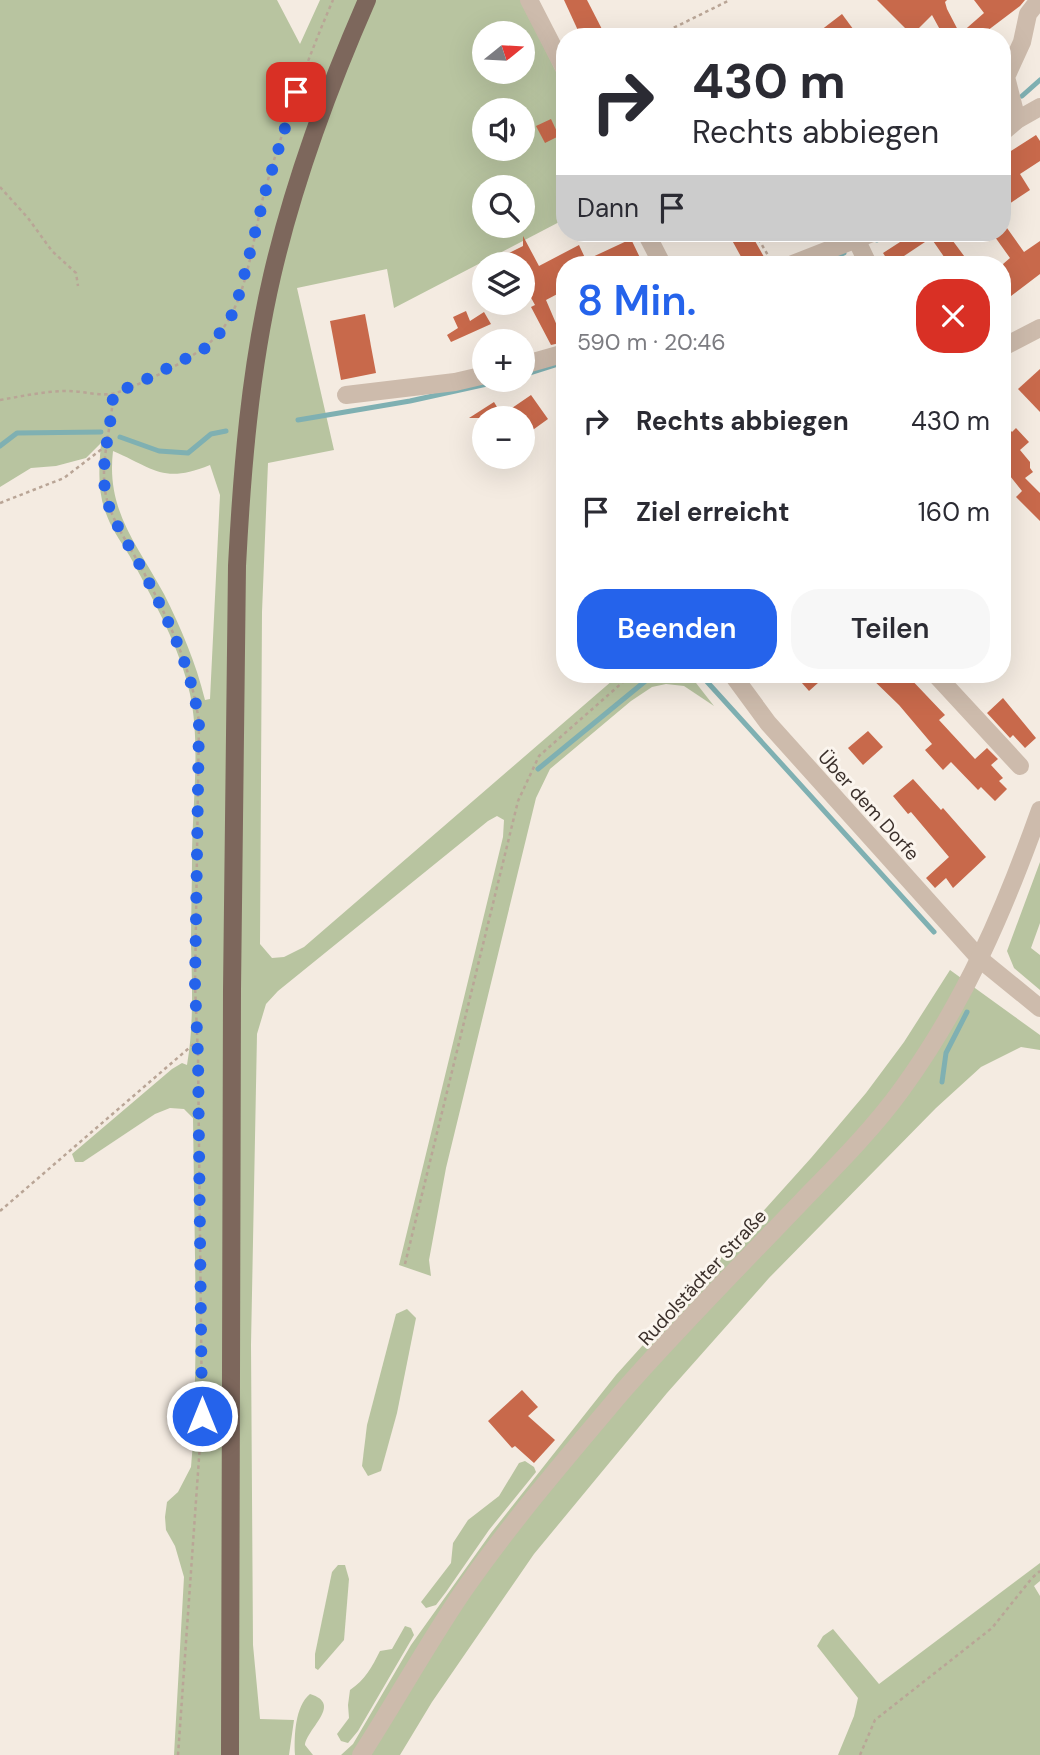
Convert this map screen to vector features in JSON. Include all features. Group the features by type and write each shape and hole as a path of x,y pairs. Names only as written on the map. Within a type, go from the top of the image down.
{"main road":[{"path":"230,1755 232,1004 240,504 252,389 272,276 312,138 367,0"}],"street":[{"path":"529,0 556,52"},
{"path":"1011,63 1022,42 1028,14 1039,0"},
{"path":"1011,100 1017,120"},
{"path":"1011,125 1040,107"},
{"path":"814,256 852,242"},
{"path":"1011,343 1040,328"},
{"path":"535,362 556,356"},
{"path":"346,395 472,378"},
{"name":"Über dem Dorfe","path":"739,683 768,723 981,960 1040,1008"},
{"path":"943,683 1020,766"},
{"name":"Rudolstädter Straße","path":"361,1755 420,1656 465,1588 537,1494 625,1390 882,1115 935,1040 981,960 1011,892 1040,810"}],"path":[{"path":"0,400 50,392 113,394 204,349 219,334 231,317 240,292 289,110 333,0"},
{"path":"673,28 730,0"},
{"path":"0,187 28,218 52,251 76,273 78,286"},
{"path":"113,394 113,419 104,479 107,500 117,525 178,641 196,702 200,743 196,892 202,1416 178,1755"},
{"path":"0,503 64,478 107,445"},
{"path":"405,1264 518,801 539,755 622,683"},
{"path":"0,1211 198,1041"},
{"path":"860,1755 875,1720 992,1628 1040,1571"}],"green space":[{"path":"0,0 277,0 300,44 320,0 521,0 531,21 472,21 472,84 536,84 536,31 556,72 556,224 535,235 535,175 472,175 472,238 528,238 502,252 472,252 472,267 394,308 387,269 297,288 334,450 268,463 262,612 260,944 272,958 284,957 304,947 610,683 696,683 714,706 684,686 666,684 652,687 631,701 550,769 536,798 446,1168 429,1260 431,1276 399,1265 503,837 504,820 497,816 488,821 278,991 266,1004 257,1034 251,1345 253,1645 260,1719 294,1720 289,1755 174,1755 184,1577 175,1546 166,1530 165,1517 167,1502 178,1492 191,1467 194,1430 196,1326 193,1118 184,1109 170,1108 155,1114 83,1162 75,1162 72,1154 172,1069 182,1063 187,1065 192,1020 195,734 190,694 180,660 150,593 112,528 104,507 100,480 101,443 86,458 56,466 31,468 0,487","holes":["113,451 170,474 194,471 210,465 220,495 210,699 205,700 193,659 176,620 134,543 114,492"]},
{"path":"1040,862 1040,923 1031,948 1040,955 1040,990 1014,968 1007,951"},
{"path":"950,970 1040,1035 1040,1050 1021,1047 981,1067 936,1108 769,1278 667,1393 534,1554 432,1702 400,1755 341,1755 353,1744 411,1645 491,1533 616,1375 866,1093 904,1042"},
{"path":"407,1309 416,1318 397,1413 381,1471 368,1476 362,1466 367,1425 396,1314"},
{"path":"525,1461 534,1467 536,1472 489,1530 436,1605 426,1608 421,1602 451,1563 453,1543 468,1520 499,1496 519,1463"},
{"path":"1040,1563 1040,1581 1034,1586 1040,1596 1040,1755 838,1755 854,1716 858,1698 817,1646 823,1636 833,1629 879,1684"},
{"path":"338,1565 345,1565 349,1579 344,1640 318,1670 315,1668 315,1654 332,1572"},
{"path":"405,1626 411,1628 414,1635 358,1731 348,1743 341,1741 337,1734 349,1718 350,1690 368,1673 380,1651 392,1649"},
{"path":"310,1694 324,1704 324,1710 305,1745 313,1755 295,1755 298,1714"}],"building":[{"path":"564,0 587,0 601,28 577,28"},
{"path":"877,0 947,0 947,9 957,28 939,28 932,15 919,28 905,28"},
{"path":"974,0 1025,0 991,28 967,28 984,13"},
{"path":"842,14 852,28 824,28"},
{"path":"551,119 556,138 545,143 536,126"},
{"path":"1036,135 1040,141 1040,161 1020,174 1030,190 1011,203 1011,151"},
{"path":"1011,234 1024,252 1040,241 1040,274 1011,296 1011,256 999,242 1011,242"},
{"path":"524,238 532,252 511,252 523,246"},
{"path":"625,242 632,242 639,256 595,256"},
{"path":"733,242 756,242 763,256 741,256"},
{"path":"900,242 925,242 904,256 885,256 883,253"},
{"path":"934,242 954,242 964,256 943,256"},
{"path":"579,245 584,256 558,256"},
{"path":"556,257 556,295 546,300 556,323 556,344 551,345 535,315 535,258 539,266"},
{"path":"466,311 470,321 479,315 486,315 491,324 472,329 472,333 451,342 447,335 458,328 453,317"},
{"path":"365,314 376,373 341,380 330,321"},
{"path":"1040,369 1040,412 1018,389"},
{"path":"531,395 548,419 535,428 535,406 515,406"},
{"path":"1016,428 1029,442 1020,450 1030,462 1033,472 1025,478 1040,493 1040,521 1016,497 1022,491 1011,477 1011,431"},
{"path":"802,683 818,683 809,691"},
{"path":"876,683 915,683 945,715 939,720 975,759 987,748 998,759 991,765 1003,778 999,781 1007,789 995,801 981,787 978,790 951,762 943,770 925,750 932,744"},
{"path":"1003,698 1036,738 1025,748 1013,735 1010,738 987,713"},
{"path":"868,731 883,747 863,765 848,748"},
{"path":"913,779 986,857 953,888 946,878 935,888 926,878 949,857 911,812 908,814 893,796"},
{"path":"522,1390 538,1407 528,1416 555,1440 534,1463 515,1446 512,1448 488,1421"}],"waterway":[{"path":"1022,96 1040,80"},
{"path":"837,256 844,253"},
{"path":"535,371 556,365"},
{"path":"298,420 472,387"},
{"path":"120,437 159,451 188,453 211,434 226,431"},
{"path":"0,446 17,433 101,432"},
{"path":"538,769 643,683"},
{"path":"708,683 934,932"},
{"path":"942,1082 946,1053 967,1012"}],"route":[{"path":"202,1416 195,985 199,722 196,702 178,641 117,525 107,500 104,463 113,419 113,394 204,349 231,317 296,92"}]}
